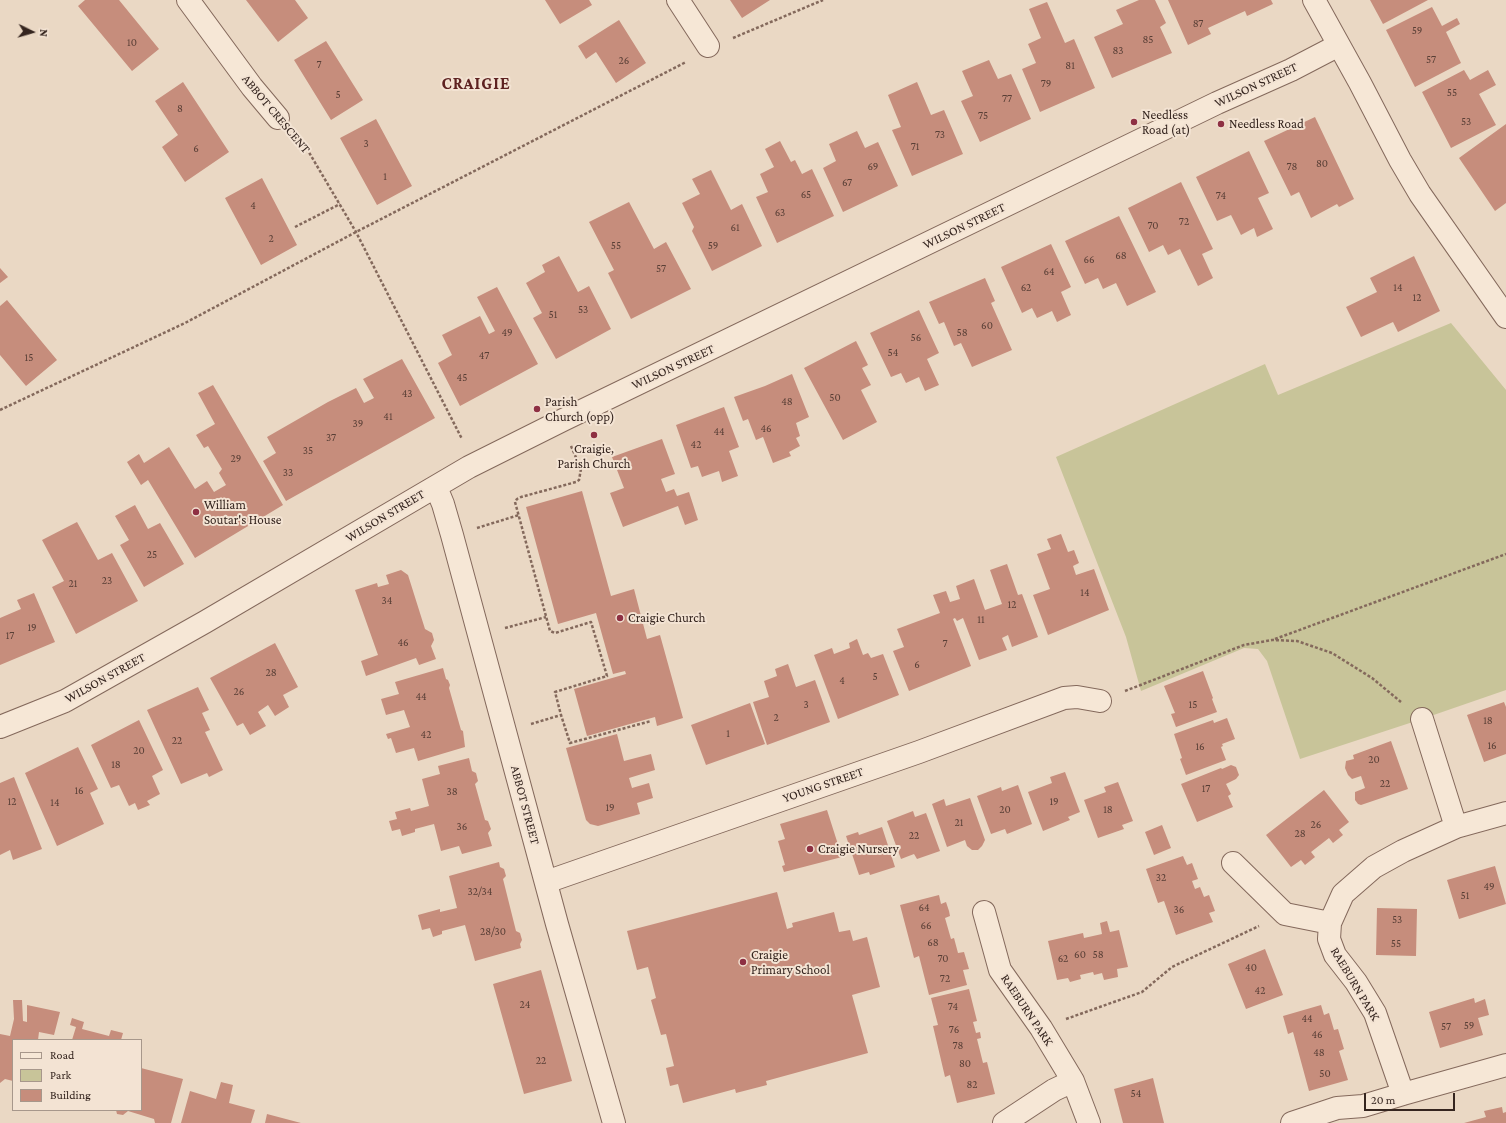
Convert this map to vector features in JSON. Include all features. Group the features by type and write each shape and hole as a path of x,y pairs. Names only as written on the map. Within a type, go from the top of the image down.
{"street":[{"name":"ABBOT CRESCENT","path":"188,0 252,87 278,118"},
{"path":"678,0 708,46"},
{"path":"1314,0 1360,83 1400,160 1420,194 1506,317"},
{"name":"WILSON STREET","path":"0,727 65,701 205,622 469,467 1204,110 1291,70 1339,45"},
{"name":"ABBOT STREET","path":"436,487 443,504 452,535 546,882 614,1123"},
{"name":"YOUNG STREET","path":"546,882 919,752 1064,698 1077,697 1100,701"},
{"path":"1422,719 1456,827"},
{"name":"RAEBURN PARK","path":"1403,1094 1375,1013 1336,955 1329,939 1330,923 1343,894 1374,867 1403,851 1456,827 1506,813"},
{"path":"1233,863 1285,914 1330,923"},
{"name":"RAEBURN PARK","path":"984,912 1000,970 1041,1028 1073,1081 1089,1123"},
{"path":"1292,1123 1337,1108 1363,1106 1506,1065"},
{"path":"1004,1123 1054,1090 1073,1081"}],"path":[{"path":"0,410 185,323 356,232 698,56 708,46 737,36 822,0"},
{"name":"ABBOT CRESCENT","path":"278,118 307,149 356,232 416,346 475,465"},
{"path":"295,227 340,204"},
{"path":"561,421 580,466 580,477 576,482 517,498 516,506 550,631 555,633 591,622 607,676 555,692 561,715 570,743 651,721"},
{"path":"452,535 519,515"},
{"path":"1100,701 1244,645 1272,640 1506,554"},
{"path":"512,626 546,617"},
{"path":"1272,640 1297,641 1332,653 1372,678 1422,719"},
{"path":"539,722 561,715"},
{"path":"1041,1028 1142,992 1172,967 1285,914"}],"green space":[{"path":"1451,323 1506,390 1506,690 1300,759 1267,661 1258,649 1244,648 1141,691 1126,637 1056,457 1265,364 1278,395"}],"building":[{"path":"85,0 119,0 159,49 132,71 78,6"},
{"path":"246,0 295,0 308,18 278,42"},
{"path":"545,0 589,0 592,5 560,24"},
{"path":"730,0 770,0 742,18"},
{"path":"1139,0 1155,0 1166,23 1160,27 1172,53 1112,78 1094,37 1123,24 1116,10"},
{"path":"1168,0 1271,0 1273,4 1247,16 1245,11 1208,28 1211,34 1188,45"},
{"path":"1370,0 1428,0 1383,24"},
{"path":"1047,2 1065,43 1074,39 1095,88 1040,112 1022,69 1036,63 1028,44 1041,38 1029,9"},
{"path":"1432,7 1442,26 1457,18 1460,24 1446,32 1461,63 1415,87 1386,30"},
{"path":"619,20 646,63 616,83 596,52 586,59 578,46"},
{"path":"326,41 363,100 331,120 294,60"},
{"path":"989,60 998,79 1011,74 1031,119 980,142 961,101 973,96 962,71"},
{"path":"1464,70 1470,80 1488,70 1496,85 1479,94 1496,125 1451,148 1422,92"},
{"path":"183,82 229,152 185,182 162,147 178,135 155,101"},
{"path":"917,82 931,115 944,110 963,154 912,176 892,130 901,127 888,95"},
{"path":"1315,117 1354,199 1339,207 1337,204 1311,218 1299,192 1291,196 1264,141"},
{"path":"376,119 412,186 377,205 340,138"},
{"path":"1506,124 1506,203 1495,211 1459,158"},
{"path":"857,131 865,148 878,142 898,186 843,212 823,168 836,161 829,144"},
{"path":"780,141 791,162 795,160 802,174 812,169 834,216 777,243 756,197 768,192 760,174 774,167 765,149"},
{"path":"1249,151 1269,193 1258,198 1273,229 1257,237 1254,228 1241,235 1231,215 1217,221 1196,177"},
{"path":"711,170 731,210 742,204 762,246 712,271 692,231 694,227 682,203 700,194 692,179"},
{"path":"262,178 297,245 261,265 225,198"},
{"path":"1181,182 1213,249 1202,254 1213,278 1198,286 1180,249 1168,255 1163,245 1149,252 1128,208"},
{"path":"629,202 654,249 666,242 691,289 631,319 608,273 614,270 589,222"},
{"path":"1119,216 1156,292 1127,306 1116,283 1103,289 1098,278 1085,284 1065,241"},
{"path":"1051,244 1071,287 1061,292 1071,315 1057,322 1052,311 1037,318 1032,308 1022,313 1001,267"},
{"path":"559,256 578,292 589,286 611,329 556,359 533,318 542,313 526,283 545,272 542,265"},
{"path":"1414,256 1440,311 1398,332 1393,322 1361,337 1346,307 1377,292 1370,278"},
{"path":"0,268 8,277 0,283"},
{"path":"985,278 995,301 991,303 1012,350 972,367 961,343 954,346 944,322 939,324 929,302"},
{"path":"497,287 538,364 460,406 438,363 452,355 442,335 480,316 489,334 495,331 477,297"},
{"path":"7,300 57,360 26,386 0,355 0,306"},
{"path":"919,310 939,353 927,359 939,385 925,391 919,377 906,383 901,373 891,377 870,333"},
{"path":"856,341 868,365 862,368 871,385 861,390 877,422 843,440 804,368"},
{"path":"402,359 435,418 286,501 263,461 276,453 267,437 328,402 356,388 364,403 374,398 363,379"},
{"path":"792,374 809,417 796,423 800,436 796,438 800,446 789,452 791,456 773,463 763,437 756,440 748,419 743,421 734,397 765,386"},
{"path":"213,385 283,505 195,558 148,480 141,485 127,462 139,454 144,463 169,447 195,489 207,481 214,492 226,485 219,473 222,469 208,446 204,448 196,435 215,424 198,393"},
{"path":"724,407 739,447 729,451 738,476 722,482 719,471 702,477 698,466 691,468 676,425"},
{"path":"662,439 675,474 661,479 666,492 674,489 677,496 689,492 698,520 685,525 678,506 623,527 610,493 624,488 612,457"},
{"name":"Craigie Church","path":"582,491 611,596 634,589 647,639 660,635 683,718 657,726 655,717 587,736 574,689 626,674 625,671 613,674 596,613 558,624 526,507"},
{"path":"135,505 148,529 160,523 184,564 144,587 120,545 129,540 115,516"},
{"path":"77,522 98,560 112,553 138,601 76,634 52,587 64,581 42,540"},
{"path":"1061,534 1068,552 1074,550 1079,563 1073,566 1076,575 1094,569 1109,610 1048,635 1033,595 1050,589 1037,554 1051,549 1047,539"},
{"path":"1007,564 1018,595 1022,594 1038,637 1012,647 1008,635 1002,638 1007,650 979,660 963,618 957,621 955,618 953,619 971,666 909,691 893,651 904,647 897,629 940,613 933,595 946,591 950,602 960,599 956,586 974,579 985,610 1002,604 990,570"},
{"path":"401,570 408,575 425,629 432,633 434,640 431,646 436,659 419,665 416,658 366,676 361,661 378,655 355,590 377,583 378,587 389,584 386,575"},
{"path":"34,593 55,642 0,665 0,618 21,609 17,600"},
{"path":"857,639 863,655 868,653 871,658 883,654 899,695 838,719 814,655 832,648 834,654 850,648 849,643"},
{"path":"275,643 298,687 283,695 289,707 275,716 268,705 258,712 266,726 250,735 243,723 237,726 210,678"},
{"path":"788,664 796,687 815,680 830,722 767,745 753,702 769,697 764,681 777,676 775,669"},
{"path":"443,668 446,679 450,685 449,688 461,730 463,731 465,747 418,761 414,748 396,753 391,738 388,739 386,734 410,727 404,710 386,715 381,699 399,694 395,682"},
{"path":"1203,671 1217,712 1176,727 1171,714 1175,713 1164,686"},
{"path":"198,687 209,710 202,713 210,730 205,732 223,770 209,777 207,773 181,784 147,710"},
{"path":"1504,702 1506,707 1506,754 1484,762 1467,715"},
{"path":"750,703 765,744 706,765 691,725"},
{"path":"1227,718 1235,739 1222,744 1223,746 1221,747 1226,760 1186,775 1180,759 1182,758 1174,734 1213,720 1214,723"},
{"path":"139,720 163,770 152,776 160,794 147,801 150,805 138,810 135,803 129,806 119,785 111,788 91,745"},
{"path":"617,734 624,761 651,754 655,770 629,778 632,788 649,783 653,798 637,803 640,814 598,826 590,824 586,820 566,748"},
{"path":"1391,741 1408,789 1361,805 1358,804 1355,800 1355,792 1365,788 1361,776 1352,779 1348,775 1345,768 1346,761 1354,759 1353,755"},
{"path":"78,747 98,789 90,793 104,824 57,846 25,773"},
{"path":"469,758 472,771 476,773 478,781 475,784 485,820 488,821 491,829 488,833 492,846 462,854 459,846 441,851 434,824 415,829 415,832 402,836 400,829 392,831 389,821 397,819 395,812 410,808 411,811 429,806 422,779 440,774 438,766"},
{"path":"1231,765 1236,767 1239,775 1236,779 1226,784 1231,794 1228,796 1233,807 1197,822 1181,784"},
{"path":"1065,772 1080,812 1068,817 1070,820 1043,831 1028,792 1052,783 1050,777"},
{"path":"14,777 42,849 13,860 10,850 0,855 0,783"},
{"path":"1118,782 1133,821 1122,825 1124,829 1098,838 1084,800 1106,792 1104,787"},
{"path":"1018,785 1032,824 1007,834 1005,829 991,834 977,796 1001,787 1002,791"},
{"path":"1324,790 1349,822 1339,830 1343,835 1333,843 1329,838 1311,852 1315,857 1305,865 1301,860 1291,867 1266,835"},
{"path":"970,798 985,840 978,850 972,850 967,846 965,840 947,847 932,804 944,799 946,806"},
{"name":"Craigie Nursery","path":"827,810 842,857 784,872 782,866 785,865 778,841 785,839 780,824"},
{"path":"913,811 915,817 926,813 940,851 917,859 914,854 901,859 887,821"},
{"path":"1162,825 1171,848 1154,855 1145,832"},
{"path":"882,827 895,867 870,875 869,872 859,875 846,836 858,832 859,835"},
{"path":"1183,856 1187,865 1192,863 1198,879 1192,881 1195,889 1200,887 1204,897 1209,895 1215,911 1209,913 1213,922 1176,935 1164,901 1158,903 1146,869"},
{"path":"499,862 500,867 504,869 506,876 503,879 516,931 520,933 522,940 520,944 521,948 475,961 465,925 442,931 442,934 433,937 430,928 422,930 418,915 440,909 440,912 457,908 449,876"},
{"path":"1495,866 1506,904 1459,919 1447,880"},
{"path":"777,892 787,929 793,927 792,923 834,912 839,932 850,930 853,941 867,937 880,987 852,995 868,1053 766,1081 767,1085 736,1093 735,1089 683,1103 678,1084 670,1086 666,1068 674,1066 666,1034 661,1035 651,1000 656,998 648,967 637,970 627,931"},
{"path":"939,895 941,904 946,902 949,911 950,916 945,918 951,939 954,938 958,953 964,952 969,969 963,970 967,985 929,995 919,956 914,958 900,905"},
{"path":"1377,908 1417,909 1416,956 1376,955"},
{"path":"1107,921 1110,932 1119,930 1128,967 1117,969 1118,977 1104,980 1102,973 1094,975 1093,972 1080,975 1081,979 1070,982 1068,978 1057,980 1048,941 1083,933 1084,938 1102,934 1100,923"},
{"path":"1265,949 1283,995 1246,1009 1228,964"},
{"path":"541,970 572,1081 524,1094 493,984"},
{"path":"969,989 977,1021 973,1022 976,1033 980,1032 981,1038 977,1039 983,1063 987,1062 995,1094 957,1103 950,1075 945,1077 933,1026 938,1025 931,998"},
{"path":"1474,998 1475,1003 1485,999 1489,1015 1478,1018 1483,1035 1440,1048 1429,1012"},
{"path":"13,1000 22,1000 23,1021 27,1022 27,1005 60,1012 54,1035 39,1032 38,1039 12,1039 12,1081 5,1079 0,1083 0,1034 10,1036 14,1019"},
{"path":"1321,1005 1324,1015 1329,1013 1334,1030 1338,1029 1344,1049 1339,1051 1348,1080 1309,1091 1293,1032 1288,1034 1283,1016"},
{"path":"72,1018 84,1022 82,1029 109,1036 111,1030 123,1033 121,1039 72,1039 76,1027 70,1025"},
{"path":"142,1068 183,1079 171,1123 155,1123 154,1119 128,1111 142,1111"},
{"path":"1153,1078 1164,1123 1123,1123 1114,1089"},
{"path":"221,1082 233,1085 229,1103 255,1110 251,1123 181,1123 190,1091 216,1099"},
{"path":"1502,1107 1503,1113 1506,1112 1506,1123 1464,1123 1486,1117 1484,1111"},
{"path":"116,1111 128,1111 123,1115 117,1114"},
{"path":"267,1114 301,1123 265,1123"}],"place":[{"name":"Needless Road (at)","path":"1134,122"},
{"name":"Needless Road","path":"1221,124"},
{"name":"Parish Church (opp)","path":"537,409"},
{"name":"Craigie, Parish Church","path":"594,435"},
{"name":"William Soutar's House","path":"196,512"},
{"name":"Craigie Church","path":"620,618"},
{"name":"Craigie Nursery","path":"810,849"},
{"name":"Craigie Primary School","path":"743,962"}],"district":[{"name":"CRAIGIE","path":"476,84"}]}
